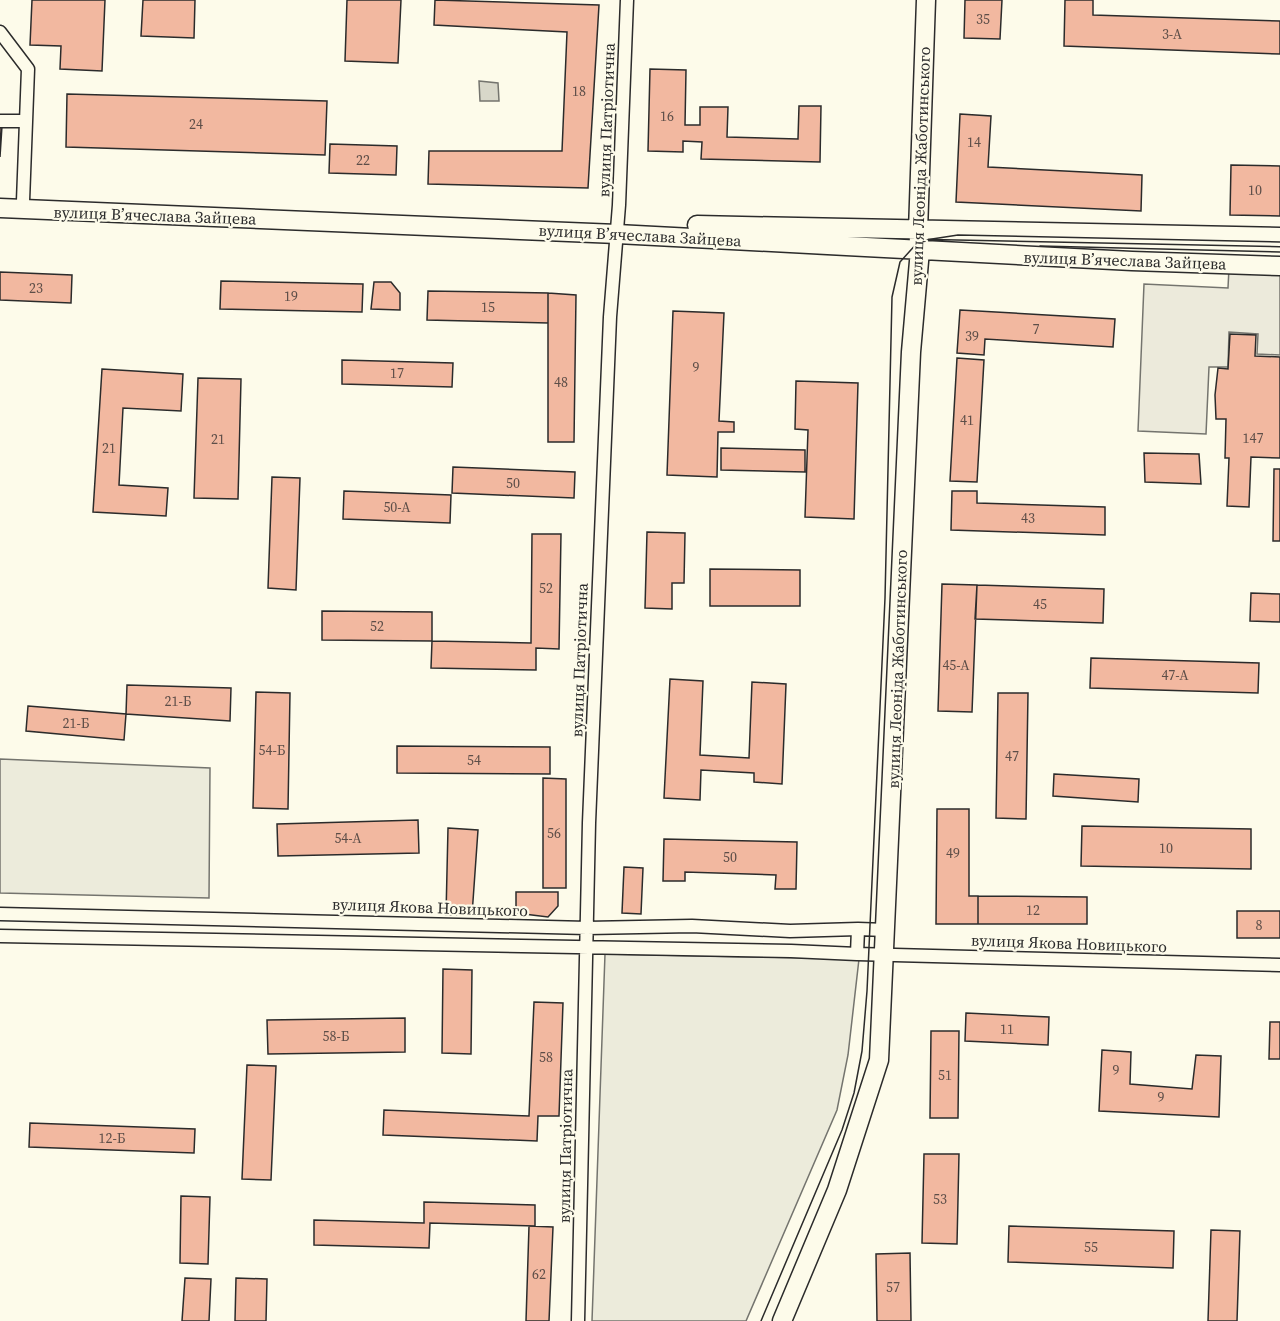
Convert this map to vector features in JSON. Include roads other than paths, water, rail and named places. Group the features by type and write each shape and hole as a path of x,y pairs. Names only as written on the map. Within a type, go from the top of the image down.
{"main road":[{"name":"вулиця Леоніда Жаботинського","path":"782,1321 837,1190 879,1060 911,363 920,250 918,231 926,0"},
{"name":"вулиця Вʼячеслава Зайцева","path":"0,200 617,229 920,250 1280,266"},
{"name":"вулиця Вʼячеслава Зайцева","path":"0,208 617,229 1280,237"}],"street":[{"name":"вулиця Патріотична","path":"578,1321 586,928 608,361 617,229 627,0"},
{"path":"0,32 28,69 23,201"},
{"path":"0,121 26,121"},
{"name":"вулиця Якова Новицького","path":"0,914 586,928 692,926 790,931 886,930"},
{"path":"856,954 858,929"},
{"name":"вулиця Якова Новицького","path":"0,936 586,946 1280,965"}],"tram line":[{"path":"761,1321 842,1130 854,1093 862,1051 867,991 885,598 892,297 900,262 919,241 958,235 1280,242"},
{"path":"1040,246 1280,252"}]}
